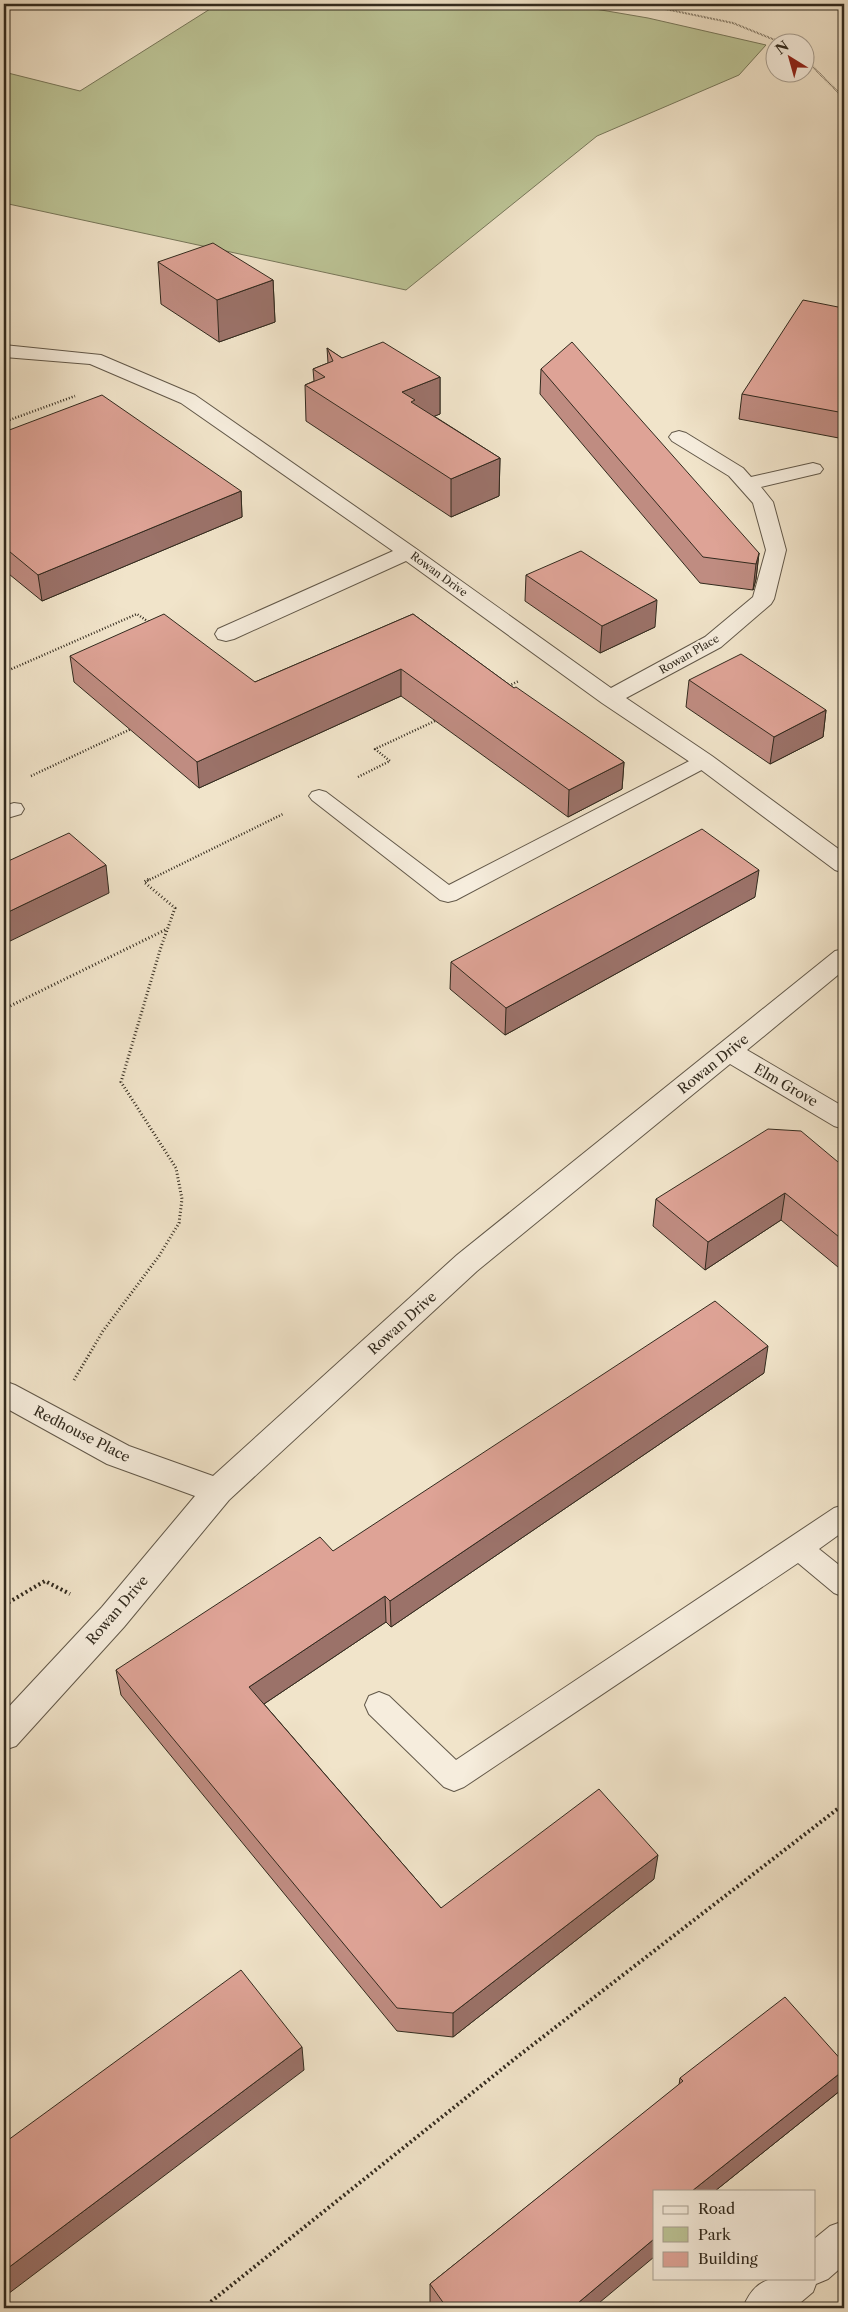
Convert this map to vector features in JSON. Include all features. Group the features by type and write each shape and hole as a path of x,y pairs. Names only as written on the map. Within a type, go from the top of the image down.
{"street":[{"name":"Rowan Drive","path":"4,351 94,359 188,399 408,552 610,698 704,761 844,865"},
{"name":"Rowan Place","path":"610,698 713,642 763,599 776,550 763,502 736,472 679,437"},
{"path":"747,484 813,469"},
{"path":"226,634 408,552"},
{"name":"Rowan Drive","path":"4,1735 113,1617 218,1491 467,1263 844,957"},
{"name":"Elm Grove","path":"728,1051 844,1119"},
{"name":"Redhouse Place","path":"4,1394 118,1455 218,1491"},
{"path":"816,2263 844,2240"},
{"path":"763,2308 797,2280"}],"lane":[{"path":"319,796 448,895 704,761"},
{"path":"379,1705 454,1778 844,1516"},
{"path":"799,1548 844,1585"}],"path":[{"path":"641,4 712,19 766,35"},
{"path":"816,70 838,92 844,102"},
{"path":"4,422 132,375"},
{"path":"4,668 7,671 137,614 153,624"},
{"path":"498,691 560,662"},
{"path":"51,1420 103,1331 159,1256 179,1223 182,1199 176,1168 121,1082 175,908 144,882 390,762 375,749 446,716"},
{"path":"30,776 137,726"},
{"path":"4,1009 168,929"},
{"path":"4,1606 45,1581 113,1617"},
{"path":"203,2308 517,2057 844,1804"}],"green space":[{"path":"218,4 566,4 648,18 766,45 739,75 597,136 406,290 4,203 4,72 80,91"}],"building":[{"path":"213,243 273,280 217,300 158,262"},
{"path":"803,300 844,309 844,413 742,394"},
{"path":"383,342 440,377 402,392 415,400 411,402 500,458 451,479 305,385 325,377 313,369 333,361 327,348 342,358"},
{"path":"572,342 759,553 756,564 703,557 541,369"},
{"path":"102,395 241,491 38,575 4,547 4,432"},
{"path":"581,551 657,600 602,626 526,575"},
{"path":"164,614 255,682 413,614 514,688 516,687 624,762 569,790 401,669 197,762 70,656"},
{"path":"741,654 826,710 774,737 689,680"},
{"path":"702,829 759,870 506,1008 451,962"},
{"path":"69,833 106,865 4,914 4,863"},
{"path":"768,1129 801,1131 844,1167 844,1241 785,1193 708,1242 656,1199"},
{"path":"715,1301 768,1346 390,1601 385,1596 249,1687 441,1908 599,1789 658,1855 453,2013 397,2008 116,1670 320,1537 333,1551"},
{"path":"241,1970 302,2047 4,2271 4,2143"},
{"path":"785,1997 844,2063 844,2070 693,2190 653,2190 653,2240 572,2308 447,2308 430,2284 683,2081 680,2078"}]}
